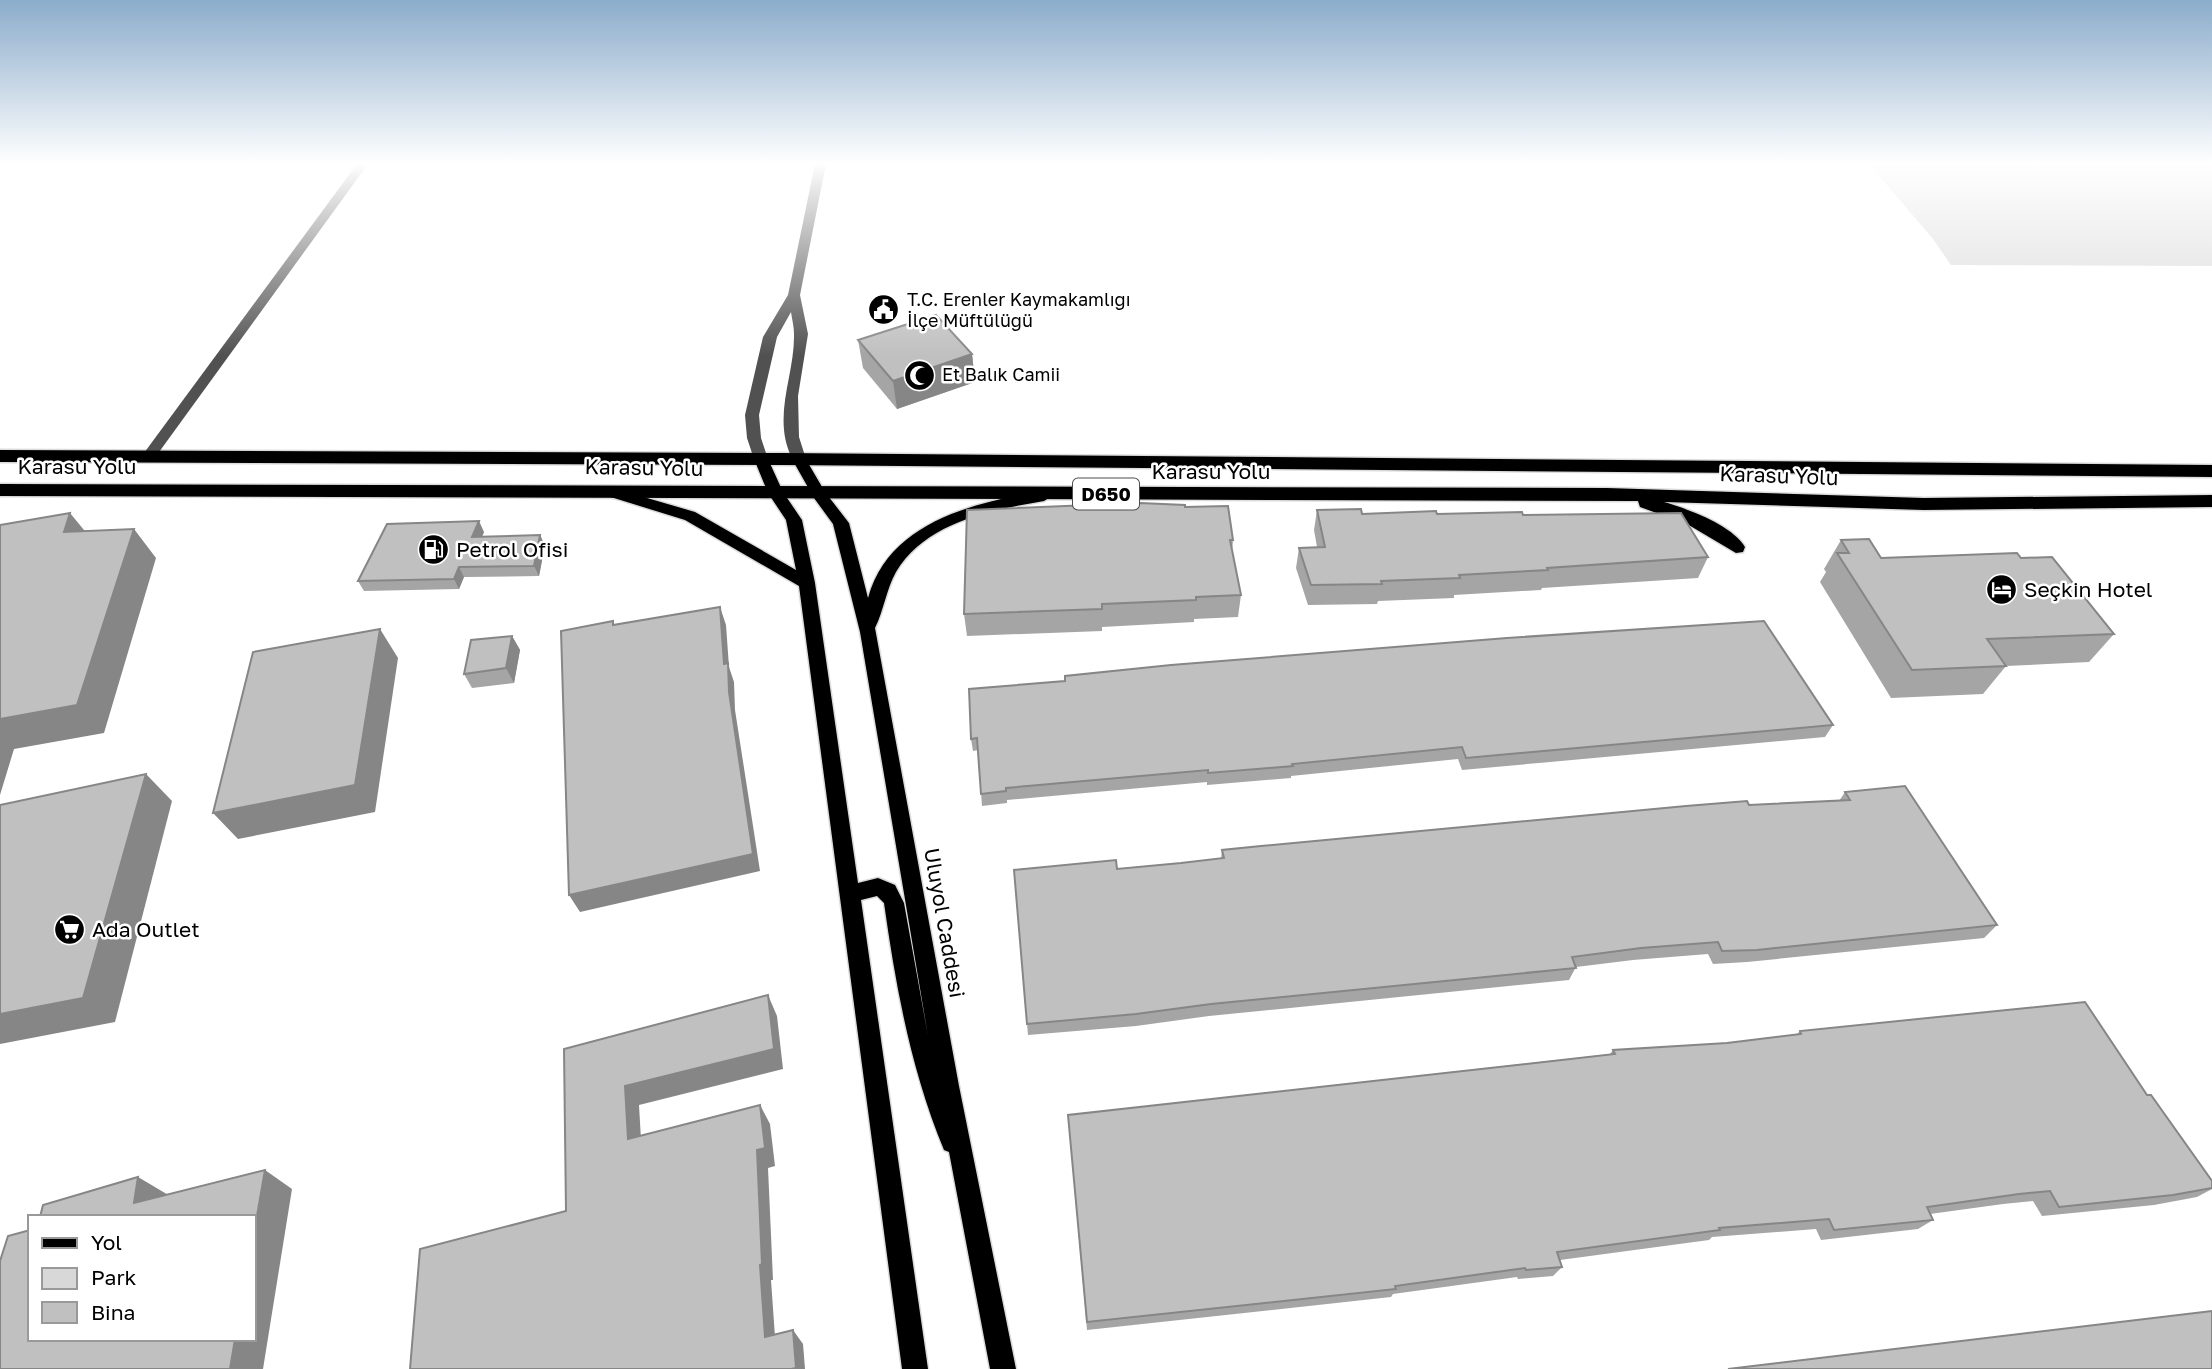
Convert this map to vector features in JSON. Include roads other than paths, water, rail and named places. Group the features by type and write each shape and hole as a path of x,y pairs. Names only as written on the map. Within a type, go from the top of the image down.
{"highway":[{"name":"Karasu Yolu","path":"0,454 2212,471"},
{"name":"Karasu Yolu","path":"0,491 602,490 818,494 1607,494 1924,504 2212,501"},
{"path":"1607,494 1672,510 1707,524 1735,547"}],"main road":[{"path":"761,459 776,493 794,520 807,583 915,1369"},
{"name":"Uluyol Caddesi","path":"799,459 818,494 841,523 868,632 965,1174 1003,1369"},
{"path":"602,490 690,516 807,583"},
{"path":"868,632 873,603 891,563 924,533 968,513 1024,499 1060,494"},
{"path":"851,893 878,887 888,891 894,903 922,1063 933,1099 965,1174"}],"street":[{"path":"149,456 316,228"},
{"path":"761,459 754,438 752,415 771,337 794,295 808,228"},
{"path":"794,295 801,334 792,396 792,437 799,459"}],"place":[{"name":"T.C. Erenler Kaymakamlığı İlçe Müftülüğü","path":"884,310"},
{"name":"Et Balık Camii","path":"919,375"},
{"name":"Petrol Ofisi","path":"433,550"},
{"name":"Seçkin Hotel","path":"2001,590"},
{"name":"Ada Outlet","path":"69,930"}]}
